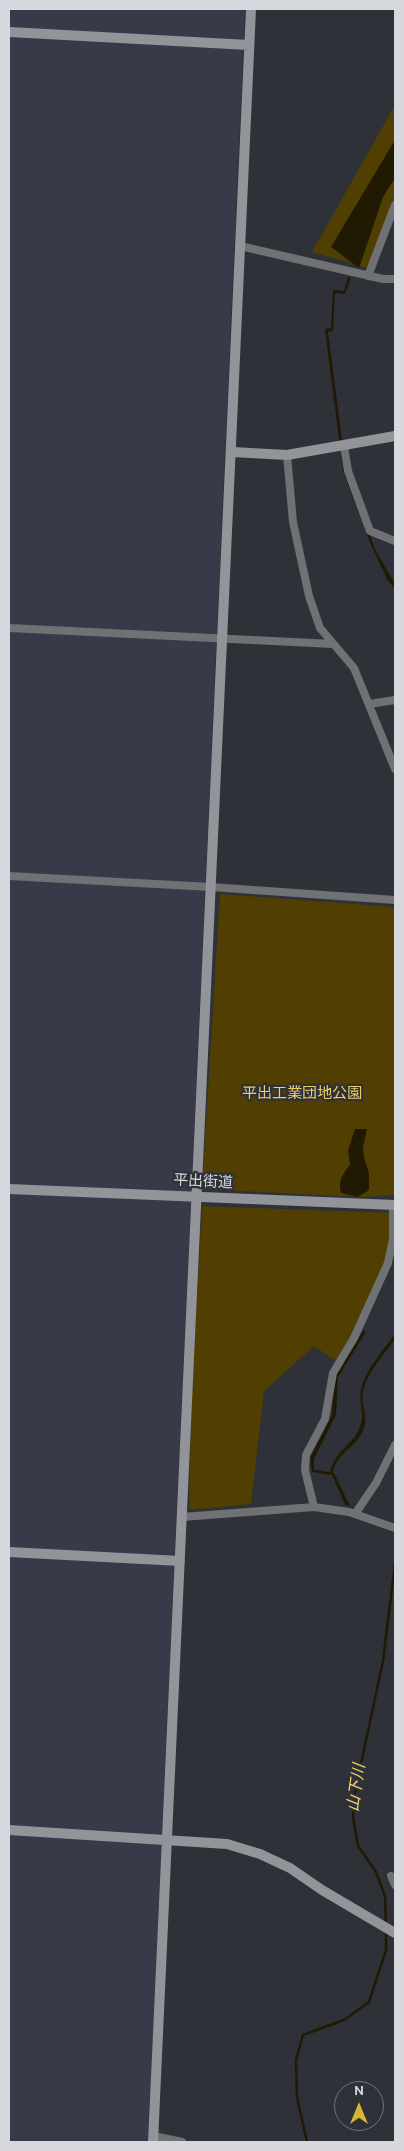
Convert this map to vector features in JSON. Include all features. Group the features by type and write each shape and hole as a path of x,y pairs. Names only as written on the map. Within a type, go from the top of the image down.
{"street":[{"path":"182,2142 153,2139 251,9"},
{"path":"9,32 249,45"},
{"path":"368,276 395,205"},
{"path":"240,246 368,276 395,279"},
{"path":"232,452 287,455 395,436"},
{"path":"344,446 348,471 370,531 395,542"},
{"path":"287,455 293,522 309,596 320,628 354,668 395,769"},
{"path":"9,628 333,644"},
{"path":"369,704 395,700"},
{"path":"9,876 211,887 395,900"},
{"name":"平出街道","path":"9,1189 394,1205"},
{"path":"314,1507 305,1470 306,1455 325,1419 332,1373 354,1338 388,1263 393,1239 394,1205"},
{"path":"355,1514 376,1482 395,1445"},
{"path":"182,1517 314,1507 355,1514 395,1528"},
{"path":"9,1552 180,1561"},
{"path":"9,1830 228,1844 260,1854 290,1868 322,1890 395,1933"},
{"path":"391,1876 395,1885"}],"shaded area":[{"path":"9,9 245,9 148,2142 9,2142"},
{"path":"395,140 395,178 383,197 359,268 331,247"},
{"path":"348,277 351,278 345,294 335,293 333,331 328,332 346,471 375,549 395,584 395,589 388,581 371,545 343,471 325,329 331,328 333,290 344,291"},
{"path":"355,1129 367,1129 363,1147 369,1173 369,1190 358,1197 341,1193 340,1185 343,1175 350,1165 348,1151"},
{"path":"363,1331 366,1332 338,1377 336,1415 314,1459 314,1470 330,1472 335,1459 358,1431 362,1420 360,1395 363,1383 375,1361 395,1334 395,1339 376,1364 365,1386 363,1398 365,1426 363,1431 356,1442 339,1459 333,1471 350,1506 345,1505 332,1475 312,1472 310,1458 332,1415 334,1376"}],"green space":[{"path":"395,105 395,207 371,269 312,252"},
{"name":"平出工業団地公園","path":"220,894 395,907 395,1195 362,1197 202,1189"},
{"path":"202,1206 393,1213 393,1239 383,1274 339,1363 314,1346 264,1391 251,1504 189,1510 191,1410"}],"waterway":[{"name":"山下川","path":"386,1924 385,1896 376,1872 358,1846 353,1817 355,1792 383,1661 395,1563"},
{"name":"山下川","path":"307,2142 297,2097 296,2060 303,2035 344,2020 369,2002 386,1950 386,1932"}]}
